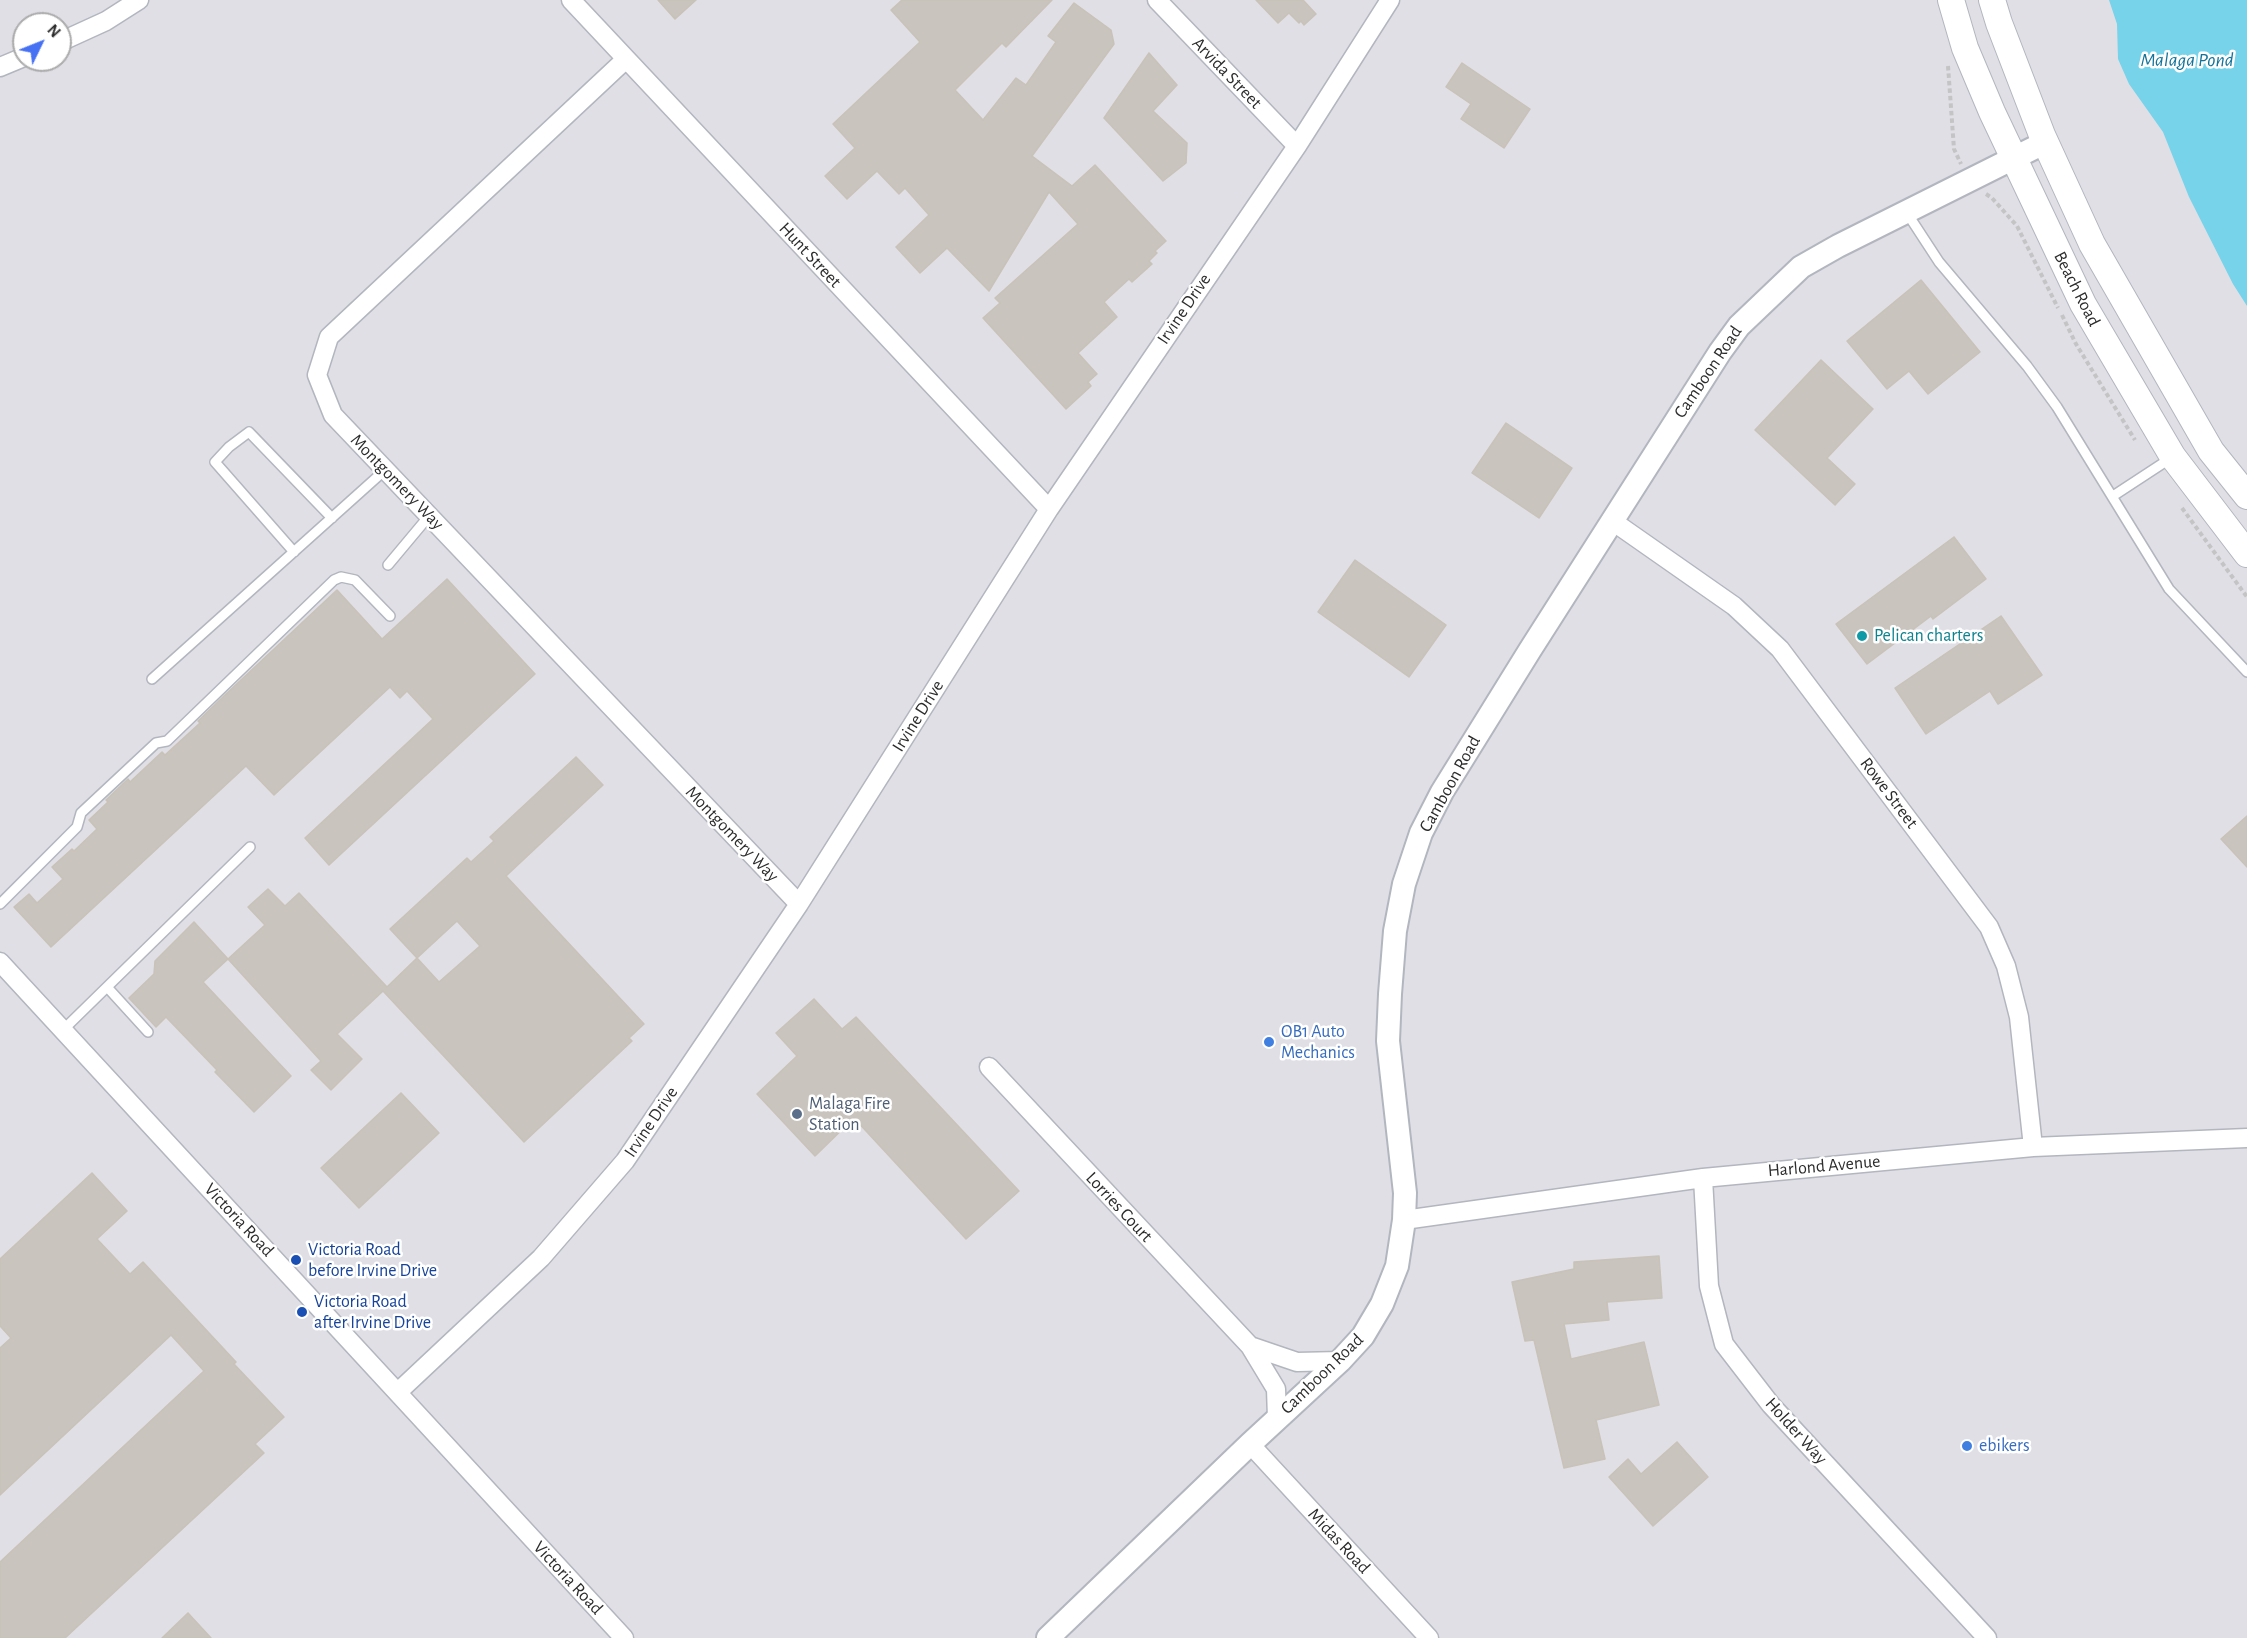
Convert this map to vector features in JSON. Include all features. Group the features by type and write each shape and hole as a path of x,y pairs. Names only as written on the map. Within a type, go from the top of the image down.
{"main road":[{"name":"Beach Road","path":"1951,0 1965,48 2013,158 2083,304 2173,457 2247,554"},
{"name":"Beach Road","path":"1992,0 2046,142 2092,244 2211,451 2247,496"}],"street":[{"path":"72,37 106,21 138,0"},
{"name":"Hunt Street","path":"571,0 1049,509"},
{"name":"Arvida Street","path":"1157,0 1297,146"},
{"name":"Irvine Drive","path":"398,1392 541,1258 625,1161 798,904 1049,509 1297,146 1390,0"},
{"name":"Montgomery Way","path":"626,59 329,337 317,375 333,415 798,904"},
{"name":"Camboon Road","path":"1048,1638 1277,1418 1340,1361 1363,1336 1382,1304 1397,1266 1404,1220 1405,1193 1388,1041 1395,930 1404,884 1421,833 1442,792 1611,520 1739,326 1801,267 1970,178 2046,142"},
{"name":"Rowe Street","path":"1611,520 1734,606 1780,649 1989,927 2006,966 2019,1017 2033,1147"},
{"name":"Victoria Road","path":"0,962 624,1638"},
{"name":"Lorries Court","path":"989,1067 1250,1346 1275,1389 1277,1418"},
{"name":"Harlond Avenue","path":"1404,1220 1703,1178 2033,1147 2247,1138"},
{"name":"Holder Way","path":"1703,1178 1709,1286 1724,1344 1771,1406 1987,1638"},
{"name":"Lorries Court","path":"1250,1346 1297,1362 1340,1361"},
{"name":"Midas Road","path":"1250,1444 1429,1638"}],"lane":[{"path":"1907,213 1939,262 2027,366 2057,407 2169,589 2247,672"},
{"path":"294,552 215,462 229,447 249,432 332,518"},
{"path":"2113,496 2173,457"},
{"path":"152,679 385,470"},
{"path":"388,565 429,516"},
{"path":"0,904 77,827 81,813 156,743 167,741 334,580 341,577 356,580 390,616"},
{"path":"63,1030 250,847"},
{"path":"107,987 148,1032"}],"shaded area":[{"path":"0,0 2247,0 2247,1638 0,1638"}],"water":[{"name":"Malaga Pond","path":"2109,0 2247,0 2247,306 2233,284 2189,197 2163,132 2129,84 2118,59 2117,24"}],"building":[{"path":"658,0 696,0 675,19"},
{"path":"902,0 1052,0 1006,47 1002,43 955,90 983,120 1016,78 1026,85 1056,42 1048,36 1074,3 1111,30 1114,44 1032,156 1072,186 1095,165 1166,241 1155,251 1157,253 1149,261 1152,264 1132,282 1129,279 1104,302 1117,317 1078,353 1097,374 1088,382 1091,386 1066,409 983,318 1000,303 995,298 1078,224 1049,192 989,291 947,248 920,273 896,247 929,215 905,188 899,194 877,171 847,199 825,176 855,148 833,124 920,42 891,10"},
{"path":"1256,0 1303,0 1316,14 1304,25 1289,13 1278,23"},
{"path":"1149,53 1177,85 1153,111 1187,143 1186,163 1163,181 1104,118"},
{"path":"1462,63 1530,109 1504,148 1461,119 1471,104 1446,87"},
{"path":"1921,280 1980,352 1928,394 1909,371 1887,389 1847,341"},
{"path":"1821,360 1873,409 1827,458 1855,484 1835,505 1755,430"},
{"path":"1506,423 1572,468 1539,518 1472,473"},
{"path":"1954,537 1986,579 1933,619 1931,616 1867,664 1836,624"},
{"path":"1355,560 1446,625 1409,677 1318,612"},
{"path":"447,579 535,674 329,865 305,838 433,719 407,691 400,698 390,687 274,795 246,766 51,947 14,907 29,894 37,903 63,879 52,867 72,849 74,851 97,829 89,820 108,802 106,800 128,779 130,782 162,752 165,755 337,590 382,639"},
{"path":"2001,616 2042,675 1998,704 1990,691 1926,734 1895,688"},
{"path":"576,757 603,785 506,876 644,1024 629,1038 632,1041 524,1142 383,991 337,1034 362,1059 331,1090 311,1070 321,1061 228,959 265,925 248,907 268,889 285,906 299,893 387,987 417,958 390,929 467,858 471,862 494,841 490,837","holes":["457,921 480,946 439,982 417,958"]},
{"path":"2247,816 2247,867 2221,839"},
{"path":"194,922 228,959 203,982 291,1076 254,1112 166,1017 156,1027 129,998 154,974 155,961"},
{"path":"814,999 842,1029 856,1017 1019,1191 966,1239 854,1118 815,1156 757,1094 797,1056 776,1033"},
{"path":"401,1093 439,1133 359,1208 321,1168"},
{"path":"92,1173 127,1211 97,1239 130,1274 143,1262 284,1417 255,1444 264,1453 65,1638 0,1638 0,1562 204,1371 171,1335 0,1495 0,1348 11,1338 0,1326 0,1259"},
{"path":"1659,1256 1662,1298 1607,1302 1609,1320 1564,1324 1571,1359 1644,1342 1659,1405 1596,1420 1605,1459 1564,1468 1534,1340 1525,1341 1512,1282 1574,1269 1574,1262"},
{"path":"1677,1442 1708,1477 1653,1526 1609,1477 1628,1459 1641,1474"},
{"path":"188,1613 211,1638 162,1638"}],"place":[{"name":"Pelican charters","path":"1862,636"},
{"name":"OB1 Auto Mechanics","path":"1269,1042"},
{"name":"Malaga Fire Station","path":"797,1114"},
{"name":"Victoria Road before Irvine Drive","path":"296,1260"},
{"name":"Victoria Road after Irvine Drive","path":"302,1312"},
{"name":"ebikers","path":"1967,1446"}]}
